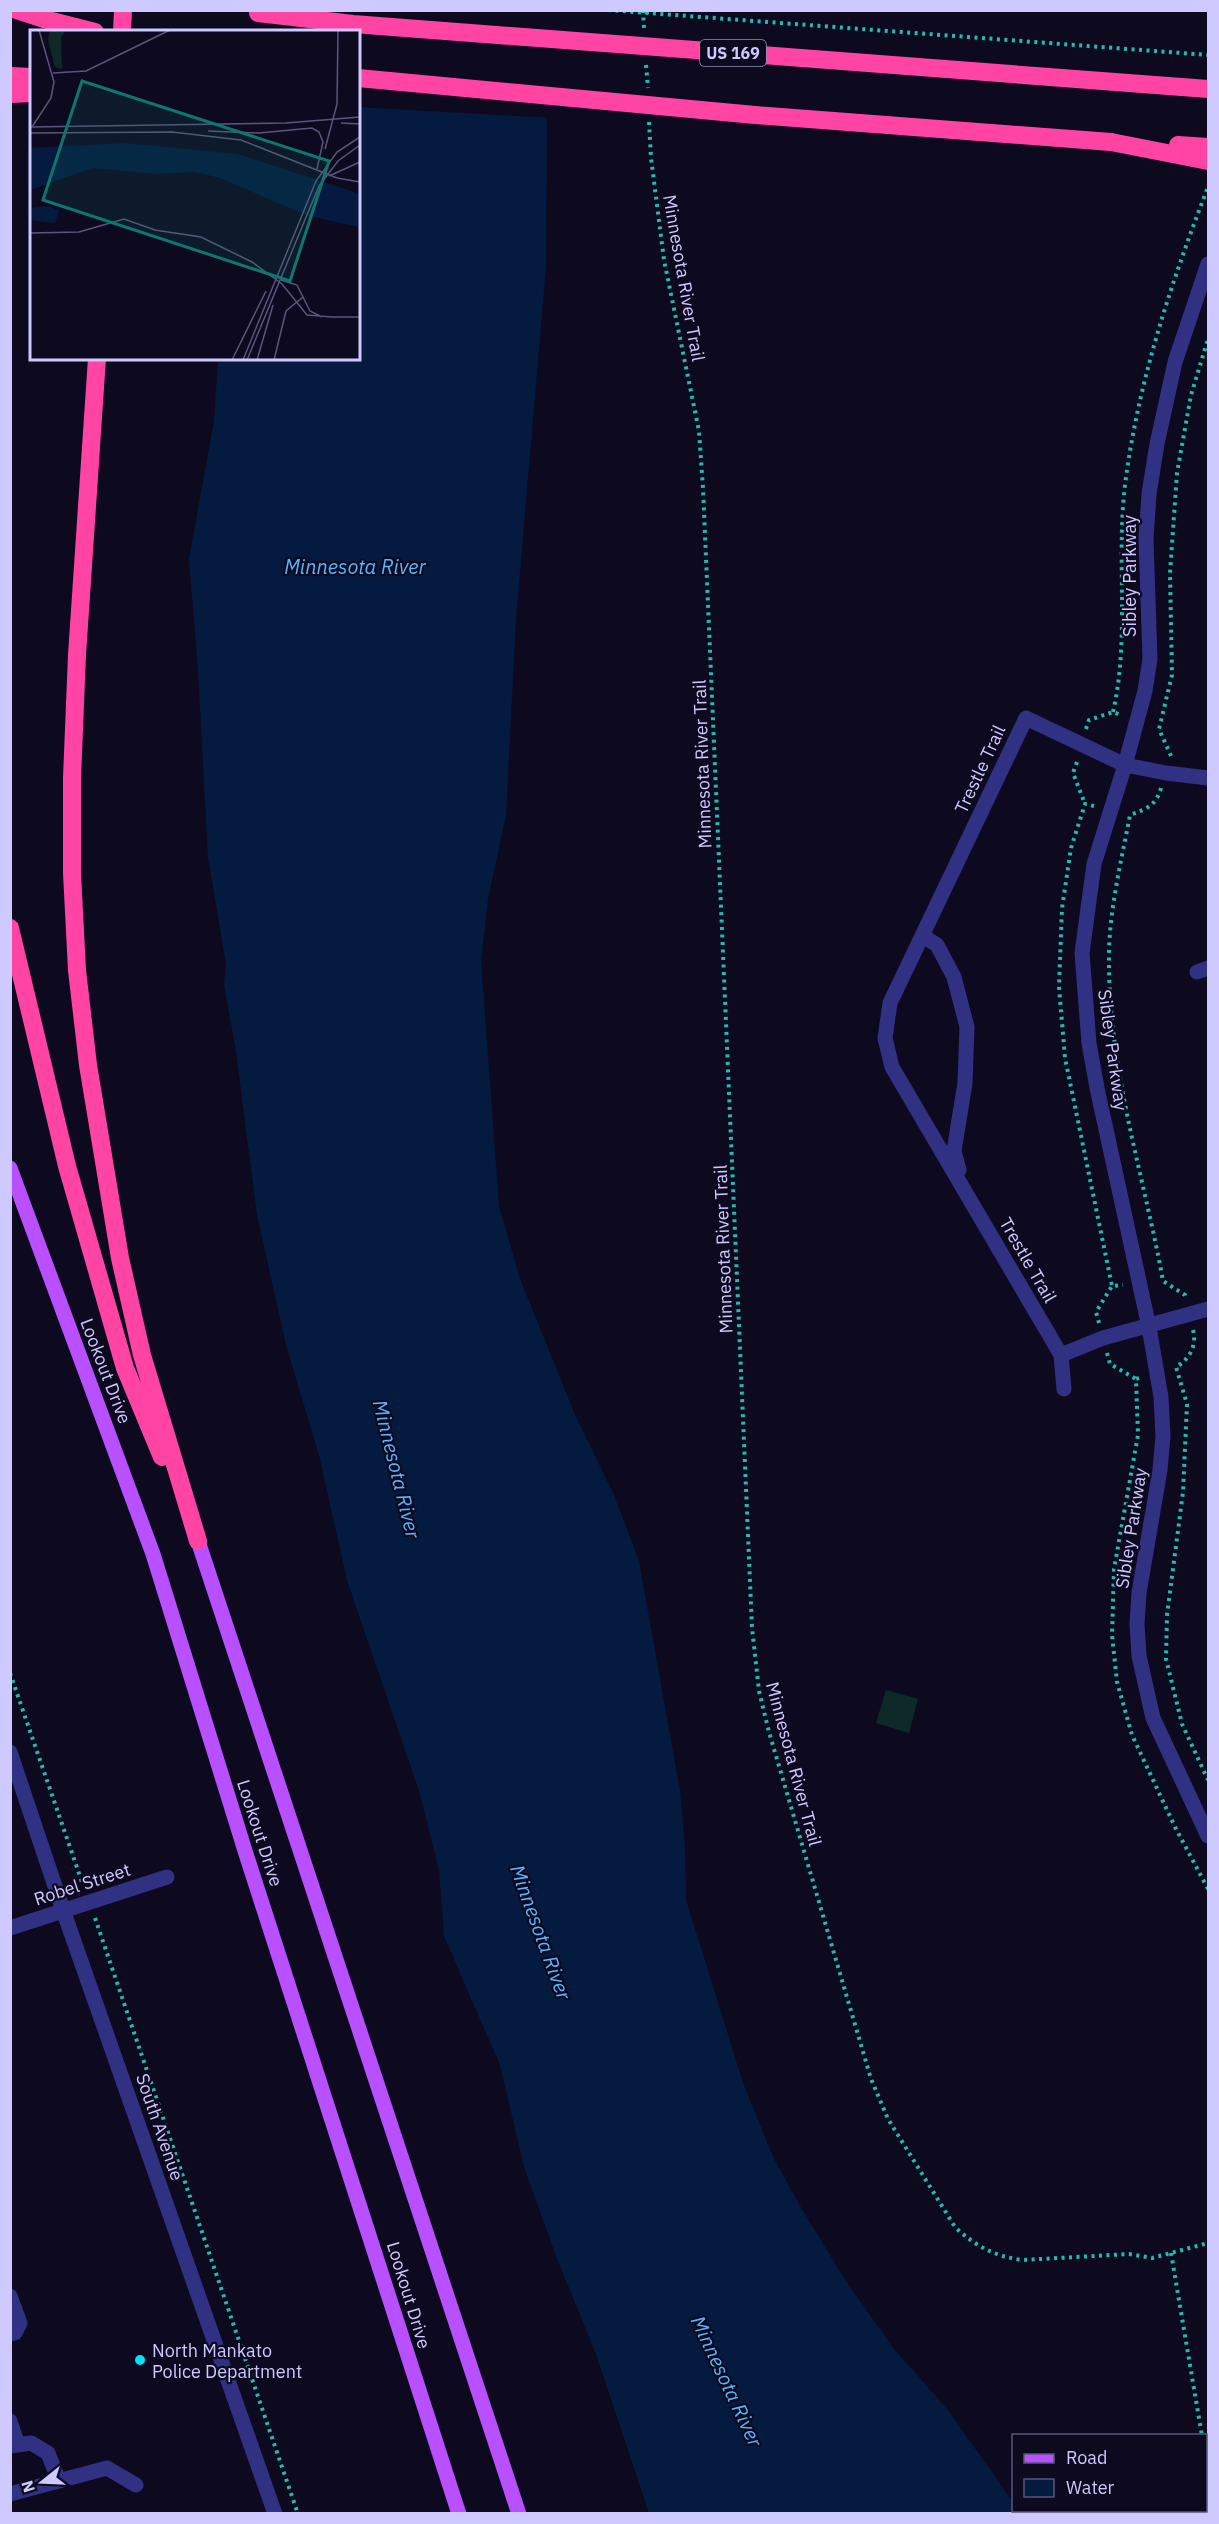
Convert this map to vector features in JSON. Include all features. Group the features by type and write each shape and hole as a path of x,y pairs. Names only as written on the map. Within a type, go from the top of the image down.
{"highway":[{"path":"16,10 87,30"},
{"path":"122,30 123,10"},
{"name":"US 169","path":"253,12 353,24 1209,89"},
{"path":"10,76 30,77"},
{"path":"360,78 755,115 1209,147"},
{"path":"10,94 30,93"},
{"path":"1111,141 1209,161"},
{"path":"97,360 77,655 72,778 72,873 77,970 88,1065 120,1258 142,1355 198,1541"},
{"path":"10,928 67,1166 124,1368 198,1541"}],"main road":[{"name":"Lookout Drive","path":"10,1168 153,1554 459,2514"},
{"name":"Lookout Drive","path":"198,1541 519,2514"},
{"path":"432,2433 451,2514"}],"street":[{"name":"Sibley Parkway","path":"1209,264 1175,362 1157,444 1149,494 1146,539 1150,659 1145,691 1125,765 1094,864 1082,953 1089,1043 1097,1088 1149,1327 1161,1396 1163,1436 1160,1470 1139,1593 1137,1624 1139,1656 1153,1718 1209,1836"},
{"name":"Trestle Trail","path":"1061,1355 892,1067 885,1038 890,1003 1026,718 1125,765"},
{"path":"1125,765 1209,778"},
{"name":"Trestle Trail","path":"923,936 938,945 954,977 967,1027 965,1083 954,1150 962,1185"},
{"path":"1064,1389 1061,1355 1103,1338 1209,1309"},
{"name":"South Avenue","path":"10,1752 63,1910 275,2514"},
{"name":"Robel Street","path":"10,1928 167,1877"},
{"path":"10,2296 20,2323 15,2333 10,2334"},
{"path":"10,2421 14,2445 31,2443 48,2453 59,2481"},
{"path":"10,2494 107,2468 136,2485"}],"path":[{"path":"609,10 1209,56"},
{"path":"644,33 646,12"},
{"path":"646,56 648,90"},
{"name":"Minnesota River Trail","path":"649,112 651,158 664,260 699,431 703,488 750,1578 759,1691 871,2079 888,2119 950,2220 969,2241 1008,2258 1023,2260 1129,2254 1152,2258 1209,2242"},
{"path":"1209,339 1191,395 1177,474 1170,573 1172,675 1159,729 1172,757 1158,800 1149,807 1130,815 1115,897 1109,962 1113,1023 1130,1129 1153,1224 1163,1281 1185,1295 1196,1339 1186,1361 1176,1367 1187,1404 1183,1492 1167,1615 1166,1659 1182,1724 1209,1780"},
{"path":"10,1673 298,2514"},
{"path":"1171,2253 1202,2434"}],"green space":[{"path":"886,1690 918,1699 909,1733 876,1723"}],"water":[{"name":"Minnesota River","path":"565,28 547,118 546,267 516,618 506,815 488,899 481,961 499,1206 520,1279 576,1417 614,1495 639,1561 680,1791 685,1847 686,1900 743,2083 774,2159 846,2281 894,2349 947,2409 1012,2501 1012,2512 1022,2513 649,2513 596,2354 556,2256 524,2167 500,2065 444,1936 439,1870 420,1794 347,1580 319,1455 286,1345 257,1215 236,1051 224,985 226,964 208,857 198,669 189,559 214,421 218,360 360,360 360,30"}],"pier":[{"path":"206,10 568,10 568,29 550,118 360,107 360,30 205,30"}],"place":[{"name":"North Mankato Police Department","path":"140,2360"}]}
